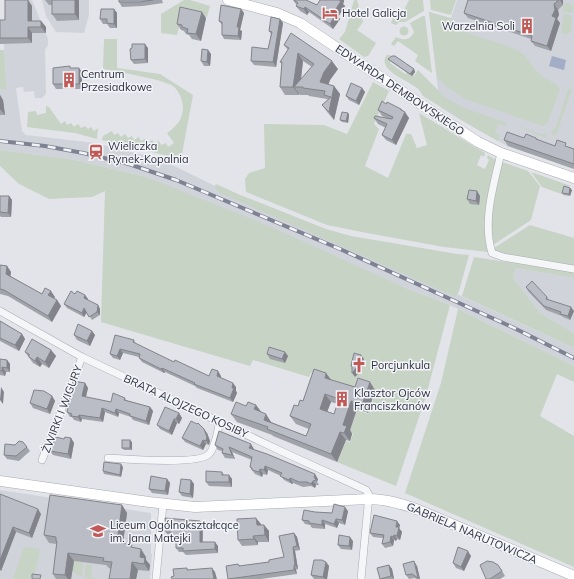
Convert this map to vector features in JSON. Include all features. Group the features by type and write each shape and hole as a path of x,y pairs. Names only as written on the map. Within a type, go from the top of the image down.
{"main road":[{"name":"EDWARDA DEMBOWSKIEGO","path":"228,0 277,13 300,22 500,156 574,178"},
{"name":"GABRIELA NARUTOWICZA","path":"0,481 163,504 195,507 369,499 387,500 412,507 574,576"}],"street":[{"path":"500,156 488,219 489,239 492,253 503,257 574,269"},
{"name":"BRATA ALOJZEGO KOSIBY","path":"0,311 82,357 360,487 369,493 369,499"},
{"name":"ŻWIRKI I WIGURY","path":"42,460 82,357"},
{"path":"108,458 172,460 205,458 210,454 214,445 219,422"},
{"path":"361,579 369,499"},
{"path":"156,579 163,504"}],"shaded area":[{"path":"5,0 32,0 48,39 48,45 45,50 45,95 42,98 35,98 34,91 24,92 23,87 16,88 22,131 26,135 95,143 160,159 215,186 364,251 574,348 574,366 450,305 408,289 146,177 75,160 0,150 0,89 7,88 4,50"},
{"path":"42,0 89,0 89,15 84,33 56,32 46,16"},
{"path":"457,0 574,0 574,169 507,146 440,107 429,12 451,18"},
{"path":"516,268 574,278 574,333 540,313 513,278"},
{"name":"Liceum Ogólnokształcące im. Jana Matejki","path":"0,490 151,513 152,554 150,579 42,579 31,577 31,579 0,579"}],"green space":[{"path":"184,0 190,0 210,6 207,17 183,11 177,35 161,33 161,14"},
{"path":"354,0 357,0 363,22 357,30 376,43 368,56 364,57 339,39 345,32"},
{"path":"409,0 423,0 424,11 405,22 399,22 396,25 391,23 393,18 399,20"},
{"path":"430,0 456,0 451,15 431,10"},
{"path":"565,2 574,6 572,13 562,10"},
{"path":"429,12 453,19 452,21 456,26 463,30 521,52 539,74 560,89 548,122 543,126 465,99 437,78"},
{"path":"564,13 572,16 571,32 566,34 561,33"},
{"path":"425,16 432,73 415,61 418,55 398,41 394,46 391,44 396,37 407,39 411,37 414,32 410,23"},
{"path":"404,26 409,31 404,36 399,31"},
{"path":"104,39 117,39 117,68 160,74 193,95 181,159 102,140 103,136 112,131 114,135 118,133 121,137 125,134 128,138 132,136 134,140 139,137 141,141 145,139 148,143 152,140 155,144 159,141 161,145 166,143 168,147 174,143 167,133 178,122 183,112 180,96 173,86 150,78 103,69"},
{"path":"0,50 4,50 7,89 0,89"},
{"path":"387,55 391,56 390,63 405,74 407,72 414,76 418,70 446,98 462,107 507,123 506,126 498,124 495,132 500,135 498,141 423,96 413,85 394,74 386,65 385,60"},
{"path":"373,82 389,91 374,124 379,129 365,166 388,178 406,134 411,134 417,148 427,145 419,113 485,153 484,157 481,155 477,165 485,169 489,160 487,158 488,155 496,160 486,228 488,252 444,247 327,225 246,192 245,179 249,173 265,168 264,124 324,125 347,134"},
{"path":"568,89 572,89 556,135 553,135 551,132 556,127"},
{"path":"46,106 49,107 61,124 65,121 67,125 71,123 74,127 78,124 81,128 85,126 88,129 91,127 94,131 98,128 97,139 75,133 27,127 28,112 36,111 37,115 46,113"},
{"path":"512,124 541,134 547,134 547,137 545,138"},
{"path":"0,150 75,160 146,177 269,226 408,289 450,305 426,396 396,486 337,462 346,441 350,442 353,434 349,432 357,410 368,414 376,391 363,386 359,396 311,373 309,377 253,360 250,366 101,322 105,191 92,197 49,199 19,184 0,166"},
{"path":"502,162 528,171 540,186 531,220 493,245 491,221"},
{"path":"531,172 571,186 565,188 564,195 542,187"},
{"path":"216,184 326,229 351,236 469,255 459,291 456,297 218,192 215,186"},
{"path":"530,225 574,238 574,266 513,257 495,251 494,248"},
{"path":"474,257 574,272 574,278 516,268 513,278 540,313 574,333 574,348 462,296"},
{"path":"458,309 574,366 574,382 557,374 540,416 574,436 574,567 405,493 441,383"},
{"path":"24,547 40,549 34,577 31,577 31,579 13,579"},
{"path":"73,561 83,562 82,577 72,572"},
{"path":"86,564 92,565 91,577 98,579 84,578"}],"water":[{"path":"552,56 566,60 564,70 549,66"}],"building":[{"path":"5,0 28,0 28,21 41,21 41,27 28,27 28,38 0,38 0,20 5,20"},
{"path":"52,0 75,0 75,14 52,14"},
{"path":"119,0 153,0 140,2 119,2"},
{"path":"294,0 306,0 317,5 320,0 341,1 334,12 336,14 330,24 305,7 304,9 296,6 298,3"},
{"name":"Warzelnia Soli","path":"468,0 559,0 554,4 555,10 552,16 556,18 547,46 531,41 532,36 464,13"},
{"path":"221,5 241,9 237,27 239,27 238,36 222,35 222,22 219,21"},
{"path":"180,7 202,12 196,34 187,33 188,29 177,24"},
{"path":"101,9 114,9 114,24 107,23 107,19 100,19"},
{"path":"271,17 280,19 273,62 251,61 252,47 268,49 272,32 269,31"},
{"path":"291,33 332,61 324,72 320,82 334,86 329,112 322,105 331,97 324,95 325,91 294,87 314,64 298,53 293,87 280,87 282,62 280,62 289,48 284,45"},
{"path":"132,44 145,44 145,59 131,60 130,49 132,48"},
{"path":"202,49 208,50 207,62 201,61"},
{"path":"395,56 414,69 410,74 388,59"},
{"name":"Centrum Przesiadkowe","path":"70,66 70,68 79,68 79,84 53,84 53,68"},
{"path":"351,83 362,88 356,101 346,96"},
{"path":"382,101 386,104 387,102 405,112 392,140 382,135 387,124 374,118 375,116 392,119 393,117 378,110"},
{"path":"342,112 348,113 346,121 340,120"},
{"path":"507,132 524,138 526,134 555,146 557,140 566,143 565,146 574,149 574,164 504,140"},
{"path":"564,186 570,188 569,194 562,193"},
{"path":"469,190 477,191 476,201 467,199"},
{"path":"0,196 9,196 8,213 0,212"},
{"path":"0,265 7,266 6,274 42,294 45,288 51,291 48,295 57,300 48,316 0,289"},
{"path":"532,281 547,297 546,299 571,307 568,316 560,314 561,312 544,306 526,287"},
{"path":"71,291 75,294 77,291 85,295 84,298 98,305 97,312 89,317 84,308 82,313 64,304"},
{"path":"0,321 22,334 15,345 0,338"},
{"path":"78,324 92,331 87,341 74,335"},
{"path":"115,335 134,340 133,342 174,362 175,360 209,376 212,369 218,371 217,376 233,383 232,388 234,388 230,398 194,384 195,383 162,368 161,369 139,358 140,354 120,349 117,356 110,354"},
{"path":"32,339 51,350 45,362 37,357 35,361 25,352"},
{"path":"269,347 285,352 282,359 267,354"},
{"path":"354,353 361,355 358,368 357,367 352,373 351,366"},
{"path":"0,359 7,360 7,368 2,367 2,371 0,371"},
{"path":"314,369 326,373 325,378 355,387 358,378 370,382 362,405 351,401 343,425 347,426 344,433 340,432 331,454 267,429 268,427 231,414 236,402 246,406 248,402 256,405 254,409 266,414 264,420 306,436 311,424 290,416 294,405 298,406 300,400 303,401","holes":["325,394 339,399 334,414 320,409"]},
{"path":"73,381 85,383 82,396 111,402 113,393 125,398 124,400 150,407 146,421 130,416 130,414 116,409 115,413 102,408 100,418 79,415 78,417 71,416 72,414 67,412"},
{"path":"34,390 44,391 52,396 47,409 30,403"},
{"path":"165,407 179,413 176,419 174,419 169,431 157,425"},
{"path":"191,421 197,424 198,423 204,429 207,437 206,441 203,440 200,446 182,438"},
{"path":"219,431 251,444 249,448 315,474 314,477 316,480 311,484 307,482 299,482 290,478 289,480 280,476 282,473 265,466 264,470 260,469 259,472 252,470 250,467 252,457 229,447 232,455 222,453 223,449 215,445"},
{"path":"56,437 64,439 65,437 71,438 68,454 50,451"},
{"path":"122,440 130,440 130,448 122,448"},
{"path":"19,441 23,442 27,447 16,456 4,455 5,444 15,445"},
{"path":"104,462 121,464 120,475 103,471"},
{"path":"206,471 222,472 222,475 229,475 229,482 206,482"},
{"path":"151,476 167,479 165,491 149,489"},
{"path":"181,479 191,480 190,494 179,492"},
{"path":"0,494 38,509 29,533 13,527 0,560"},
{"path":"50,495 122,505 117,542 132,545 131,547 141,549 140,557 145,558 144,564 132,562 130,579 109,579 112,562 103,561 104,558 68,553 65,575 53,574 57,541 56,537 44,535"},
{"path":"334,504 345,507 342,520 336,519 334,524 322,520 322,525 309,523 309,521 302,520 304,510 332,513"},
{"path":"374,515 397,521 396,527 399,527 397,536 391,536 390,542 382,544 384,535 370,533"},
{"path":"165,518 200,521 200,542 215,542 215,549 183,551 183,548 176,548 176,536 171,536 171,532 166,532"},
{"path":"256,518 257,525 264,525 265,535 253,536 254,539 238,540 237,519"},
{"path":"294,533 297,546 293,547 295,565 294,570 228,579 226,566 238,564 239,566 269,562 269,560 284,557 279,536"},
{"path":"339,535 350,537 349,546 338,545"},
{"path":"458,547 468,551 461,567 453,563"},
{"path":"314,560 322,560 326,562 323,577 311,575"},
{"path":"414,561 418,578 412,574 406,575 403,564"},
{"path":"487,561 498,565 502,571 490,579 486,579 480,565"},
{"path":"389,565 391,576 380,579 377,568"},
{"path":"187,568 187,570 212,568 214,579 172,579 171,577 174,576 173,569"},
{"path":"32,574 41,575 40,579 32,579"}],"railway":[{"path":"0,141 45,146 83,153 129,164 176,180 340,249 512,327 574,358"}],"place":[{"name":"Hotel Galicja","path":"330,13"},
{"name":"Warzelnia Soli","path":"527,26"},
{"name":"Centrum Przesiadkowe","path":"69,80"},
{"name":"Wieliczka Rynek-Kopalnia","path":"96,152"},
{"name":"Porcjunkula","path":"359,365"},
{"name":"Klasztor Ojców Franciszkanów","path":"342,399"},
{"name":"Liceum Ogólnokształcące im. Jana Matejki","path":"98,531"}]}
